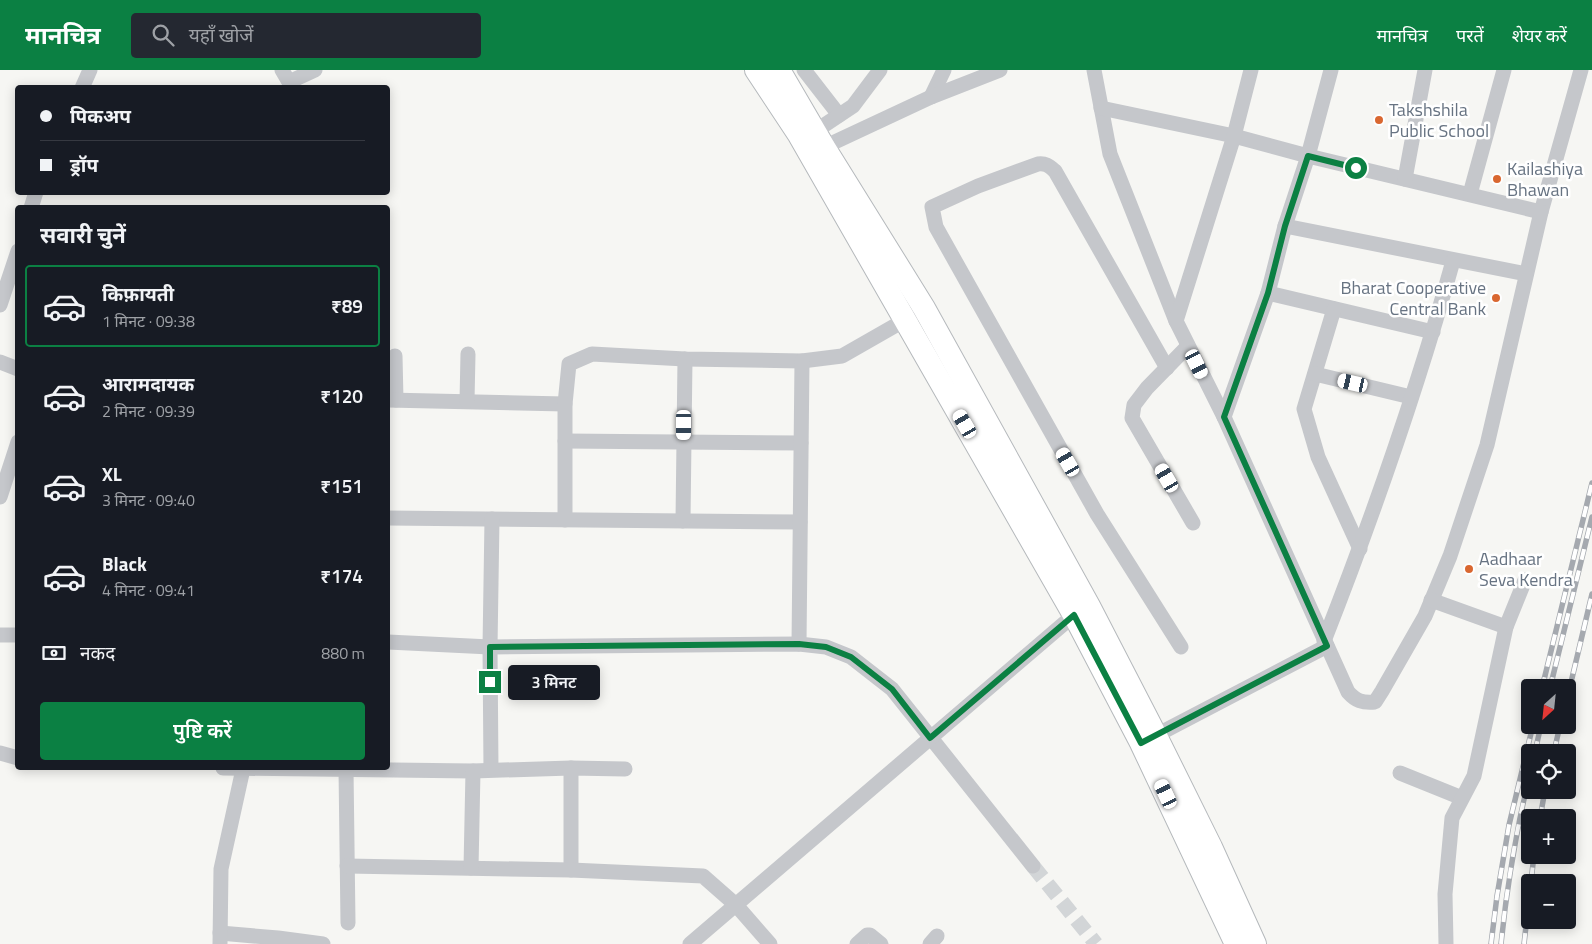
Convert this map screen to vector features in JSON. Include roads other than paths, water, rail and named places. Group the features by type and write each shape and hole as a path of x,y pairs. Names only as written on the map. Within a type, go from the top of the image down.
{"main road":[{"path":"756,70 814,140 924,308 1149,739 1211,847 1255,944"},
{"path":"779,70 905,320 1082,611"},
{"path":"1149,739 1236,944"}],"street":[{"path":"83,85 90,70"},
{"path":"282,70 289,82 315,70"},
{"path":"804,70 839,115"},
{"path":"931,97 944,70"},
{"path":"814,140 1000,70"},
{"path":"1094,70 1110,154 1176,321 1224,417 1348,692 1356,700 1365,703 1375,702 1425,616 1450,556 1487,445 1541,212 1581,70"},
{"path":"1176,321 1234,136 1251,70"},
{"path":"1224,417 1268,293 1285,226 1308,156 1331,70"},
{"path":"1405,179 1425,70"},
{"path":"1470,194 1504,70"},
{"path":"814,140 839,115 853,106 874,72"},
{"path":"1101,108 1234,136 1308,156 1541,212"},
{"path":"1167,368 1055,172 1049,166 1044,163 1038,164 978,186 932,207 936,227 1097,514 1181,647"},
{"path":"1285,226 1526,274"},
{"path":"0,305 15,260"},
{"path":"1149,739 1326,643 1360,549 1433,332 1454,261"},
{"path":"1268,293 1433,332"},
{"path":"565,520 565,404 569,364 592,354 685,359 802,361 842,356 924,308"},
{"path":"1334,309 1304,409 1318,457 1360,549"},
{"path":"1188,346 1147,388 1134,405 1132,418 1193,523"},
{"path":"467,402 468,354"},
{"path":"395,356 392,400 565,404"},
{"path":"683,521 685,359"},
{"path":"799,644 802,361"},
{"path":"0,362 15,368"},
{"path":"1315,374 1411,397"},
{"path":"565,441 802,443"},
{"path":"0,497 15,451"},
{"path":"390,518 800,522"},
{"path":"491,769 492,520"},
{"path":"1446,944 1445,894 1452,818 1474,776 1506,627 1525,580"},
{"path":"1431,600 1506,627"},
{"path":"690,944 930,738 1082,611"},
{"path":"0,635 15,635"},
{"path":"390,642 490,647 799,644 826,647 851,657 892,689 1034,866"},
{"path":"0,753 15,757"},
{"path":"571,768 571,870"},
{"path":"348,923 346,770 625,769"},
{"path":"243,770 220,869 220,939 323,944"},
{"path":"471,868 473,771"},
{"path":"1400,773 1462,798"},
{"path":"347,866 571,870 703,876 736,905 770,944"},
{"path":"857,944 864,937 870,935 881,944"}],"tunnel":[{"path":"1033,866 1096,944"}],"railway":[{"path":"1544,679 1592,483"},
{"path":"1552,679 1592,517"},
{"path":"1572,679 1592,594"},
{"path":"1491,944 1509,825 1531,734"},
{"path":"1537,744 1539,734"},
{"path":"1556,744 1558,734"},
{"path":"1501,944 1512,858 1524,799"},
{"path":"1542,809 1543,799"},
{"path":"1524,944 1533,864"}],"place":[{"name":"Takshshila Public School","path":"1379,120"},
{"name":"Kailashiya Bhawan","path":"1497,179"},
{"name":"Bharat Cooperative Central Bank","path":"1496,298"},
{"name":"Aadhaar Seva Kendra","path":"1469,569"}]}
